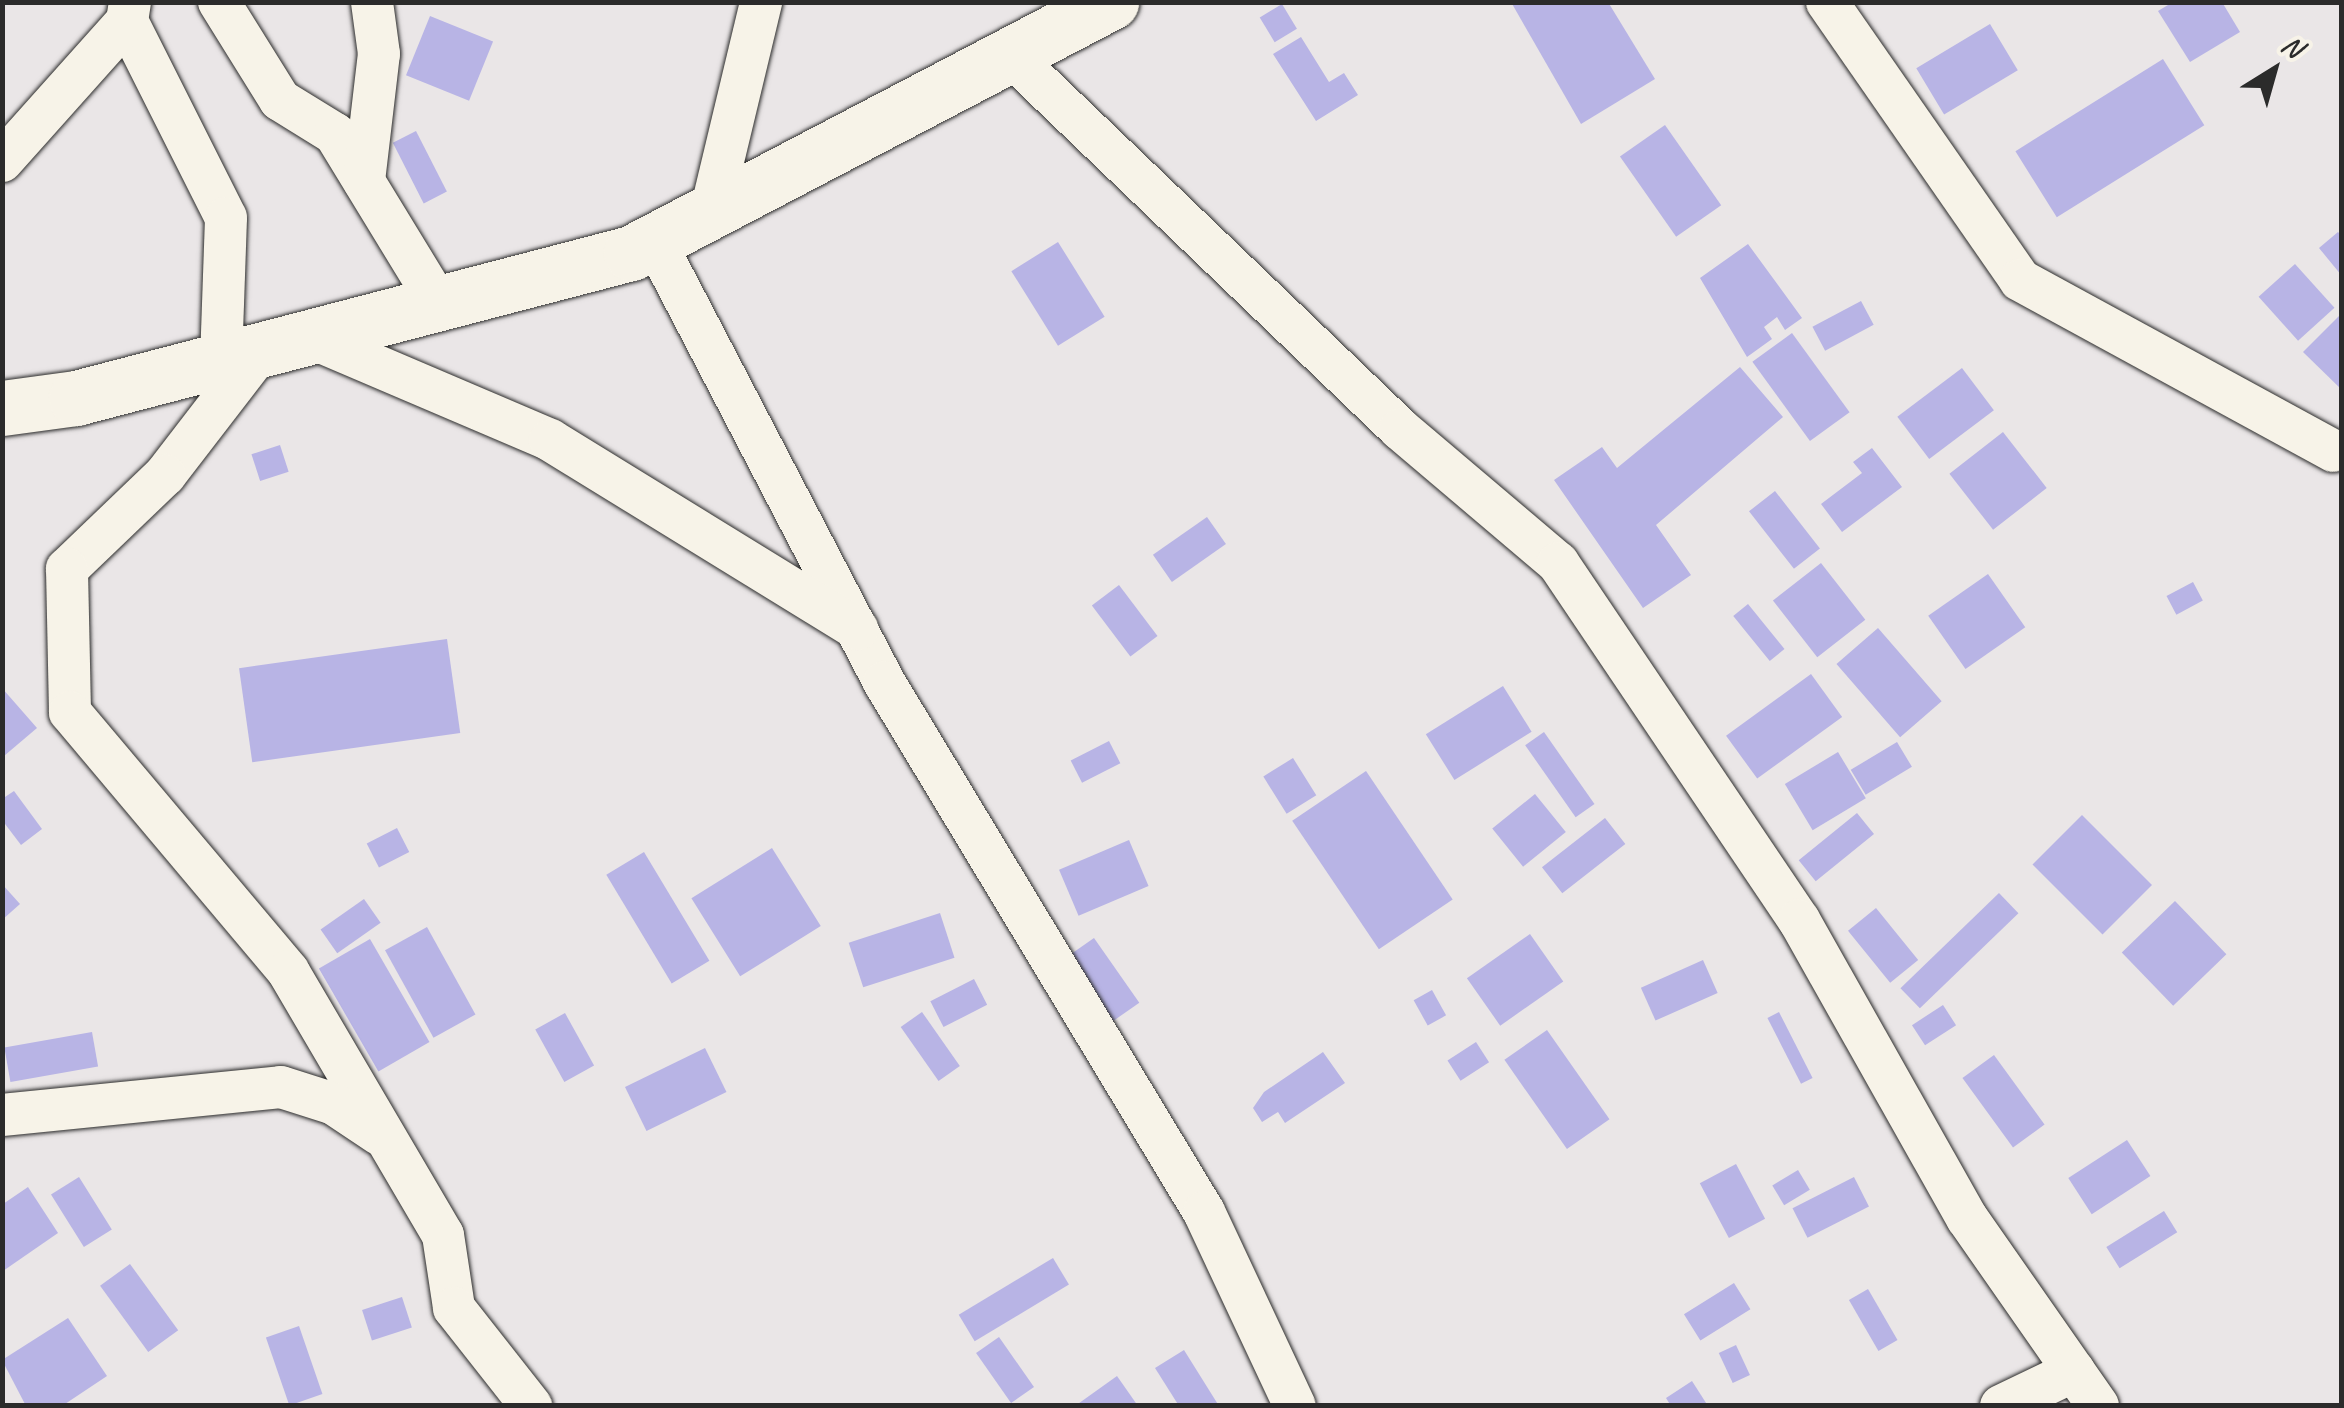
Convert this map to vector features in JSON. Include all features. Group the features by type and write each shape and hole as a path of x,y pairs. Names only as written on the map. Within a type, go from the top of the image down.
{"street":[{"path":"219,2 280,100 335,134 438,303"},
{"path":"364,181 379,54 372,2"},
{"path":"711,211 760,2"},
{"path":"2,408 264,349 654,240 1111,2"},
{"path":"1827,2 2020,280 2333,451"},
{"path":"2,161 129,12 226,218 264,349"},
{"path":"1010,54 1372,402 1558,563 1799,920 1967,1218 2098,1406"},
{"path":"654,240 857,629 1043,958 1204,1212 1295,1406"},
{"path":"264,349 550,440 857,629"},
{"path":"264,349 165,475 67,569 70,712 288,971 444,1234 454,1308 530,1406"},
{"path":"2,1115 281,1088 334,1104 388,1140"},
{"path":"2001,1406 2074,1370"}],"building":[{"path":"1511,2 1608,2 1655,79 1581,124"},
{"path":"2173,2 2222,2 2240,32 2190,62 2158,11"},
{"path":"1282,4 1297,29 1275,42 1260,17"},
{"path":"430,16 493,41 469,101 406,75"},
{"path":"1990,24 2018,70 1944,115 1916,68"},
{"path":"1301,37 1329,82 1344,73 1358,95 1316,121 1273,54"},
{"path":"2163,59 2204,125 2057,217 2015,151"},
{"path":"1665,125 1721,205 1676,237 1620,157"},
{"path":"416,131 447,192 424,203 393,143"},
{"path":"2338,232 2342,236 2342,276 2319,248"},
{"path":"1058,242 1105,317 1058,346 1011,271"},
{"path":"1748,244 1802,318 1785,330 1777,317 1764,327 1772,339 1747,357 1700,278"},
{"path":"2295,264 2334,308 2298,341 2259,297"},
{"path":"1861,301 1874,325 1825,351 1812,327"},
{"path":"2339,316 2342,318 2342,390 2303,352"},
{"path":"1792,333 1850,412 1810,441 1752,362"},
{"path":"1740,367 1783,417 1656,525 1691,575 1643,608 1554,480 1602,447 1617,468"},
{"path":"1962,368 1994,410 1929,459 1897,417"},
{"path":"2003,432 2047,488 1993,530 1949,474"},
{"path":"280,445 289,472 260,481 251,454"},
{"path":"1872,448 1902,487 1842,532 1821,504 1862,473 1853,462"},
{"path":"1775,491 1820,549 1794,569 1749,511"},
{"path":"1207,517 1226,544 1172,582 1153,555"},
{"path":"1821,563 1865,620 1817,657 1773,601"},
{"path":"1988,574 2025,627 1965,669 1928,616"},
{"path":"2193,582 2203,601 2176,615 2167,596"},
{"path":"1119,585 1158,636 1130,657 1092,605"},
{"path":"1748,604 1785,649 1770,661 1733,616"},
{"path":"1878,628 1942,701 1900,737 1836,664"},
{"path":"447,639 460,733 252,762 239,668"},
{"path":"1811,674 1842,717 1757,779 1726,736"},
{"path":"1503,686 1532,732 1454,780 1426,734"},
{"path":"2,688 37,728 4,756 2,754"},
{"path":"1544,732 1594,804 1576,817 1525,745"},
{"path":"1109,741 1120,763 1082,783 1071,761"},
{"path":"1897,742 1912,767 1866,795 1851,770"},
{"path":"1838,752 1866,798 1813,830 1785,784"},
{"path":"1293,758 1316,795 1287,814 1263,777"},
{"path":"1366,771 1453,900 1379,949 1292,821"},
{"path":"14,791 42,829 21,845 2,820 2,799"},
{"path":"1535,794 1566,832 1523,867 1492,829"},
{"path":"1857,813 1874,834 1816,881 1799,860"},
{"path":"2082,815 2152,885 2103,935 2033,864"},
{"path":"1605,818 1625,844 1562,893 1542,867"},
{"path":"397,828 409,852 379,867 367,843"},
{"path":"1129,840 1149,886 1079,916 1059,870"},
{"path":"772,848 821,926 740,976 691,898"},
{"path":"644,852 709,961 672,984 606,875"},
{"path":"2,884 20,904 2,920"},
{"path":"1999,893 2018,913 1920,1008 1900,988"},
{"path":"364,899 381,923 337,953 321,929"},
{"path":"2175,901 2226,954 2173,1006 2122,952"},
{"path":"1876,908 1918,960 1890,983 1848,931"},
{"path":"940,913 955,958 863,987 849,943"},
{"path":"427,927 475,1014 433,1038 385,950"},
{"path":"1530,934 1563,982 1500,1026 1467,978"},
{"path":"1094,938 1139,1003 1108,1025 1063,960"},
{"path":"370,939 430,1042 378,1072 319,968"},
{"path":"1703,960 1718,993 1656,1021 1641,988"},
{"path":"974,979 987,1005 944,1027 930,1001"},
{"path":"1432,990 1446,1015 1428,1026 1414,1000"},
{"path":"1943,1005 1956,1025 1925,1045 1912,1025"},
{"path":"922,1012 960,1066 939,1081 901,1027"},
{"path":"1779,1012 1813,1078 1801,1084 1767,1018"},
{"path":"565,1013 594,1065 564,1082 535,1029"},
{"path":"1547,1030 1610,1119 1567,1149 1504,1060"},
{"path":"92,1032 98,1066 10,1082 4,1047"},
{"path":"1476,1042 1489,1062 1461,1081 1447,1061"},
{"path":"705,1048 726,1092 646,1131 625,1087"},
{"path":"1323,1052 1345,1083 1285,1123 1278,1112 1262,1122 1253,1108 1264,1092"},
{"path":"1994,1055 2045,1125 2013,1147 1962,1078"},
{"path":"2127,1140 2150,1176 2092,1214 2068,1178"},
{"path":"1736,1164 1765,1219 1729,1238 1700,1183"},
{"path":"1798,1170 1810,1190 1784,1205 1772,1185"},
{"path":"79,1177 112,1230 84,1247 51,1194"},
{"path":"1854,1177 1869,1206 1808,1238 1793,1208"},
{"path":"28,1187 58,1233 3,1271 3,1204"},
{"path":"2164,1211 2177,1232 2120,1268 2106,1247"},
{"path":"1053,1258 1069,1285 975,1341 959,1315"},
{"path":"130,1264 178,1330 148,1352 100,1286"},
{"path":"1734,1283 1750,1309 1700,1341 1684,1314"},
{"path":"1868,1289 1898,1340 1878,1351 1849,1300"},
{"path":"402,1297 412,1327 372,1340 362,1310"},
{"path":"68,1318 107,1376 62,1406 26,1406 2,1360"},
{"path":"299,1326 322,1394 289,1405 266,1337"},
{"path":"999,1337 1034,1387 1011,1403 976,1353"},
{"path":"1736,1345 1750,1375 1733,1383 1719,1353"},
{"path":"1184,1350 1219,1406 1179,1406 1155,1368"},
{"path":"1117,1376 1138,1406 1075,1406"},
{"path":"1692,1381 1708,1406 1671,1406 1666,1398"}]}
